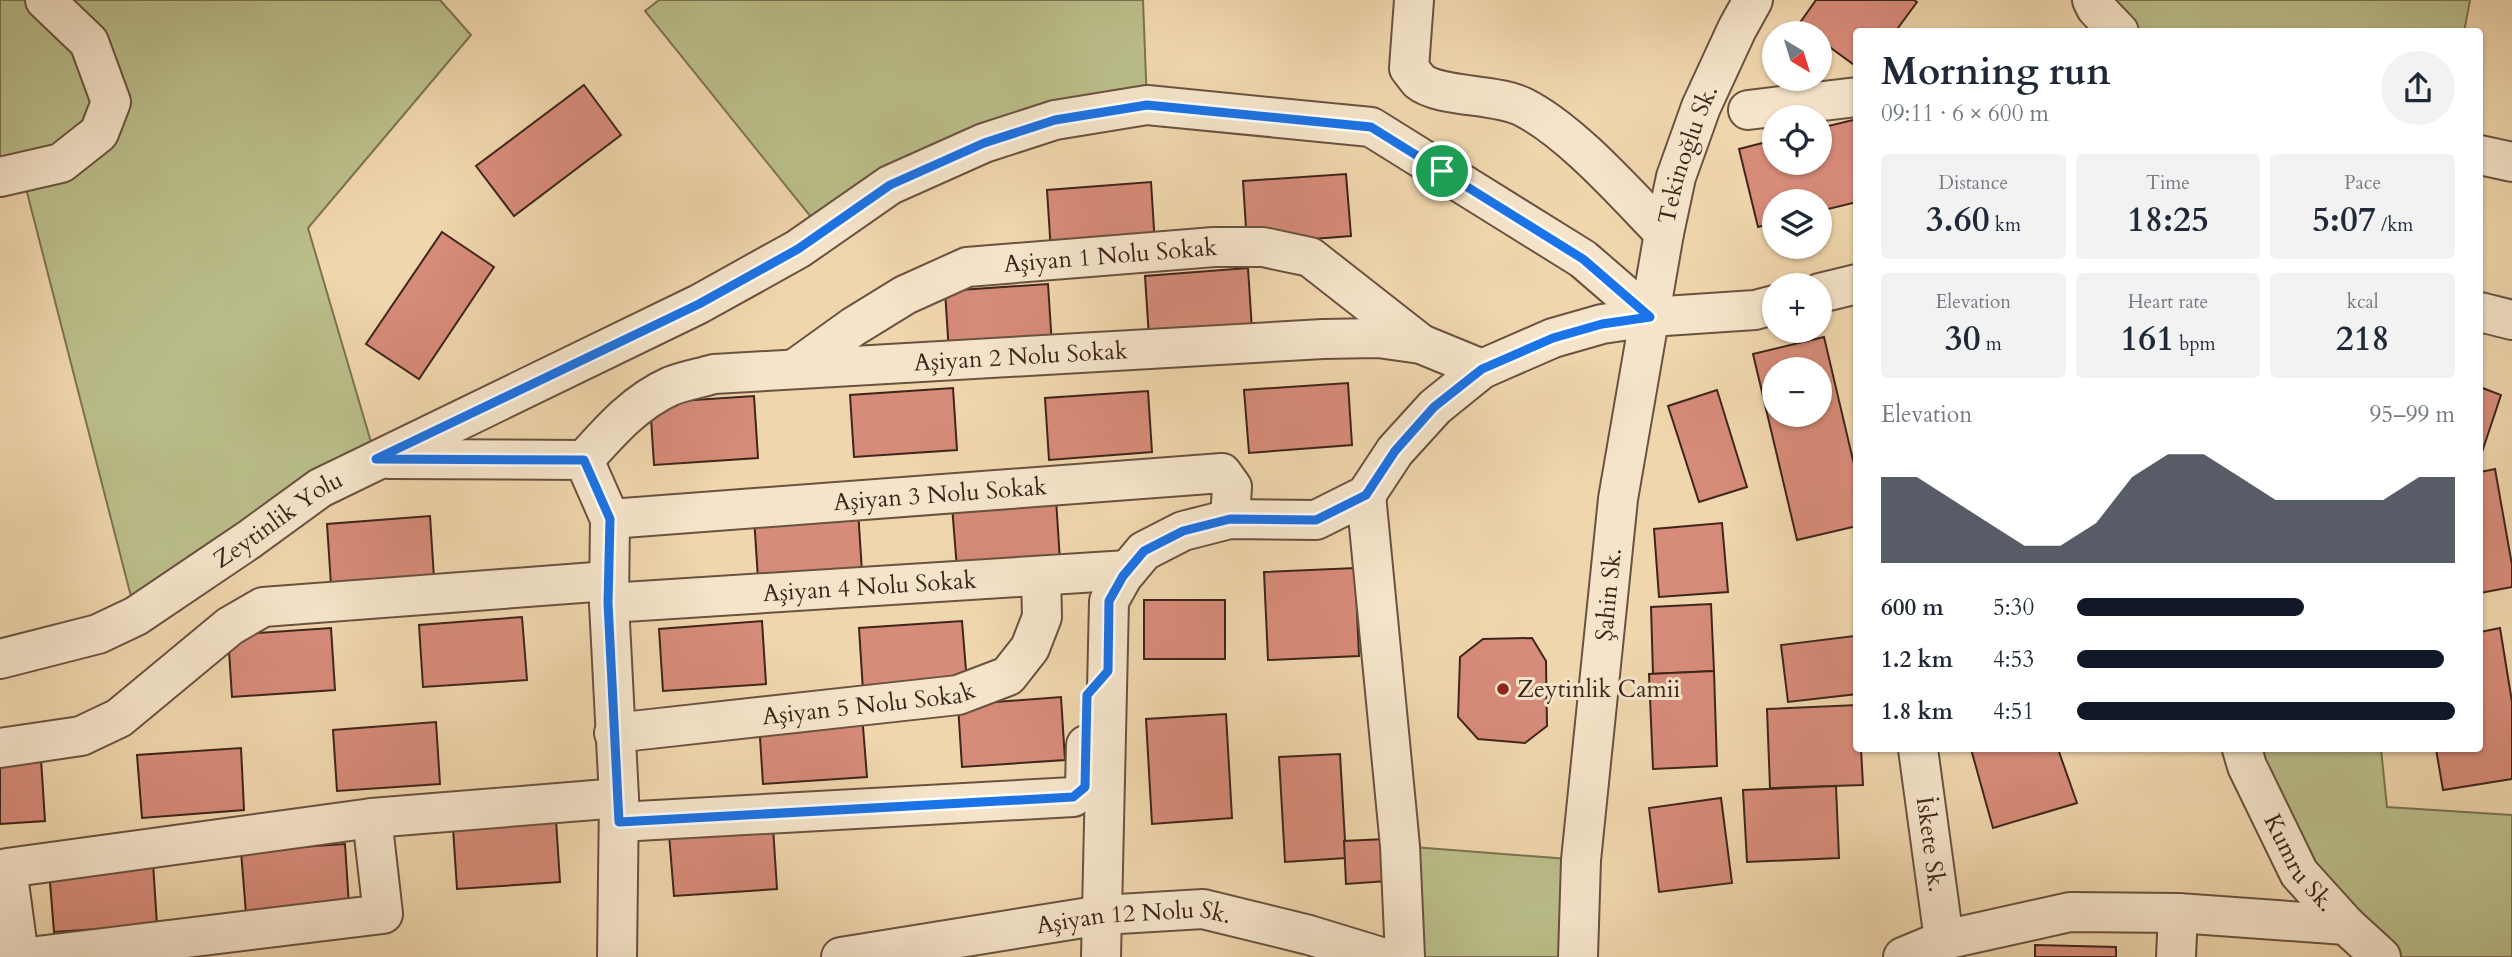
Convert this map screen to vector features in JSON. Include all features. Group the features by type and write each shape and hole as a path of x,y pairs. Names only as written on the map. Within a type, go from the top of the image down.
{"street":[{"path":"0,177 61,163 99,133 111,102 89,42 45,0"},
{"path":"1414,0 1409,68 1419,81 1434,88 1488,96 1522,107 1568,140 1664,233"},
{"name":"Tekinoğlu Sk.","path":"1650,317 1676,177 1701,107 1753,0"},
{"path":"2092,0 2115,28"},
{"path":"1748,110 1853,97"},
{"name":"Zeytinlik Yolu","path":"0,659 98,634 135,616 250,539 320,488 699,304 798,249 890,185 984,143 1055,120 1147,105 1371,127 1583,259 1650,317"},
{"path":"2483,157 2512,162"},
{"name":"Aşiyan 1 Nolu Sokak","path":"796,368 853,327 905,295 967,267 1214,247 1263,247 1310,257 1421,344"},
{"path":"1832,290 1853,285"},
{"path":"1101,957 1109,601 1128,570 1144,551 1183,531 1230,519 1316,520 1366,495 1395,451 1434,407 1482,369 1553,338 1602,324 1650,317 1762,308"},
{"path":"2483,313 2512,320"},
{"name":"Şahin Sk.","path":"1577,957 1581,860 1618,499 1650,317"},
{"name":"Aşiyan 2 Nolu Sokak","path":"584,460 620,420 642,403 672,386 713,374 1378,338 1421,344 1482,369"},
{"path":"376,459 584,460 610,519 608,592 619,810 617,957"},
{"name":"Aşiyan 3 Nolu Sokak","path":"610,519 1222,473 1232,487 1230,519"},
{"path":"1366,495 1400,846 1405,957"},
{"name":"Aşiyan 4 Nolu Sokak","path":"0,748 81,736 119,718 230,626 263,607 1041,576 1128,570"},
{"name":"Aşiyan 5 Nolu Sokak","path":"614,733 958,695 1008,676 1030,648 1042,617 1041,576"},
{"path":"19,957 7,868 372,818 1073,797 1085,787 1087,695 1108,671"},
{"name":"İskete Sk.","path":"1918,752 1944,940"},
{"name":"Kumru Sk.","path":"2243,752 2247,766 2300,873 2346,925 2381,957"},
{"path":"29,957 383,914 372,818"},
{"name":"Aşiyan 12 Nolu Sk.","path":"841,957 1102,915 1203,909 1309,935 1381,957"},
{"path":"1903,957 1944,940 2070,912 2178,913 2346,925"},
{"path":"2176,957 2178,913"}],"green space":[{"path":"0,0 440,0 471,35 308,228 376,459 136,616 22,173 0,177"},
{"path":"659,0 1143,0 1147,105 1055,120 823,232 645,11"},
{"path":"2092,0 2470,0 2465,28 2116,28"},
{"path":"2244,752 2381,752 2387,807 2512,815 2512,957 2381,957 2346,925"},
{"path":"1400,846 1581,860 1578,957 1405,957"}],"building":[{"path":"1816,0 1917,2 1898,28 1853,28 1853,64 1832,49 1832,21 1801,21"},
{"path":"584,85 621,135 514,216 476,166"},
{"path":"1853,120 1853,203 1832,208 1832,189 1762,189 1762,226 1758,227 1739,149 1762,143 1762,175 1832,175 1832,125"},
{"path":"1346,174 1351,236 1247,244 1243,181"},
{"path":"1151,182 1155,245 1051,252 1047,190"},
{"path":"442,232 494,267 419,379 366,344"},
{"path":"1248,268 1252,330 1149,338 1145,276"},
{"path":"1048,284 1052,346 949,353 945,291"},
{"path":"1799,343 1825,343 1829,357 1762,357 1762,392 1753,354"},
{"path":"1832,371 1853,460 1853,527 1797,540 1770,427 1832,427"},
{"path":"1348,383 1352,445 1249,453 1244,390"},
{"path":"953,388 957,450 854,457 850,395"},
{"path":"2483,388 2501,395 2483,449"},
{"path":"1717,390 1747,487 1699,502 1668,406"},
{"path":"1148,391 1152,452 1049,460 1045,398"},
{"path":"754,396 758,458 654,465 650,403"},
{"path":"2495,469 2512,565 2512,587 2483,592 2483,471"},
{"path":"1056,499 1060,561 957,569 952,506"},
{"path":"858,510 862,572 758,579 754,517"},
{"path":"430,516 434,578 331,585 327,524"},
{"path":"1722,523 1728,592 1659,597 1654,529"},
{"path":"1355,568 1359,656 1268,660 1264,572"},
{"path":"1144,600 1225,600 1225,659 1144,659"},
{"path":"1711,604 1714,671 1653,674 1651,607"},
{"path":"522,617 527,680 423,687 419,625"},
{"path":"762,621 766,684 663,691 659,629"},
{"path":"962,621 967,683 863,691 859,628"},
{"path":"331,628 335,690 232,697 228,635"},
{"path":"2500,628 2512,702 2512,779 2443,790 2437,752 2483,752 2483,631"},
{"path":"1853,636 1853,694 1788,702 1781,645"},
{"name":"Zeytinlik Camii","path":"1532,638 1546,661 1547,726 1525,743 1478,739 1458,717 1460,657 1483,639"},
{"path":"1714,671 1717,766 1653,769 1649,674"},
{"path":"1061,697 1065,760 962,767 958,705"},
{"path":"1853,705 1853,752 1861,752 1863,785 1770,788 1767,709"},
{"path":"862,714 867,777 763,784 759,722"},
{"path":"1226,714 1232,818 1152,824 1146,719"},
{"path":"436,722 440,784 337,791 333,730"},
{"path":"241,748 244,810 142,818 137,755"},
{"path":"1972,752 2059,752 2077,803 1993,828"},
{"path":"1340,754 1346,858 1285,862 1279,757"},
{"path":"41,759 45,821 0,824 0,762"},
{"path":"1836,786 1839,858 1747,862 1743,790"},
{"path":"1721,798 1732,883 1659,892 1649,808"},
{"path":"556,820 560,882 457,889 453,828"},
{"path":"773,827 777,889 674,896 669,834"},
{"path":"1385,839 1387,881 1346,884 1344,841"},
{"path":"345,844 349,906 246,914 241,851"},
{"path":"153,863 157,925 54,932 49,870"},
{"path":"2035,945 2116,947 2116,957 2035,957"}],"place":[{"name":"Zeytinlik Camii","path":"1503,689"}],"route":[{"path":"1147,105 1371,127 1442,171 1583,259 1650,317 1602,324 1553,338 1482,369 1434,407 1395,451 1366,495 1316,520 1230,519 1183,531 1144,551 1123,576 1109,601 1108,671 1087,695 1085,787 1073,797 619,822 608,603 610,519 584,460 376,459 699,304 798,249 890,185 984,143 1055,120 1147,105"}]}
